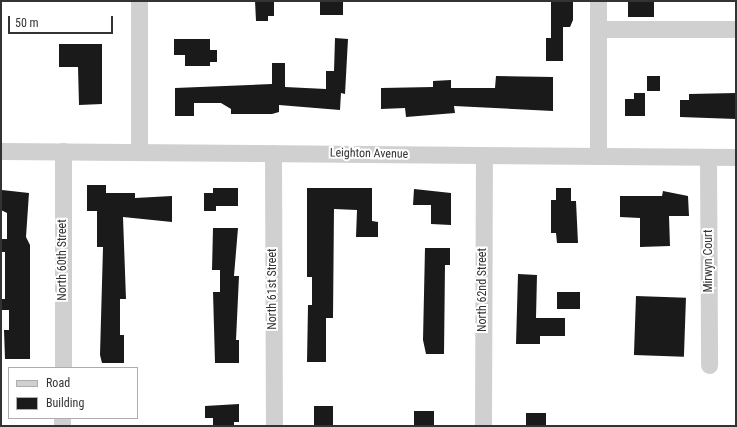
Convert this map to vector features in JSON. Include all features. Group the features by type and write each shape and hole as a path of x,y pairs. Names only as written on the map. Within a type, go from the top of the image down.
{"street":[{"path":"139,1 139,151"},
{"path":"598,1 598,156"},
{"path":"598,30 736,29"},
{"name":"Leighton Avenue","path":"1,151 736,157"},
{"name":"North 60th Street","path":"62,367 63,151"},
{"name":"North 61st Street","path":"273,153 274,426"},
{"name":"North 62nd Street","path":"483,426 484,155"},
{"name":"Mirwyn Court","path":"708,157 709,365"}],"building":[{"path":"255,1 274,1 274,16 268,16 268,21 256,21"},
{"path":"320,1 343,1 343,15 320,15"},
{"path":"551,1 573,1 573,20 570,27 563,27 563,61 546,61 546,38 551,38"},
{"path":"628,1 654,1 654,17 628,17"},
{"path":"335,38 348,39 345,94 341,93 340,110 279,105 279,112 272,114 231,114 231,109 221,103 194,103 194,116 175,116 175,88 272,84 272,63 285,63 285,87 326,89 326,71 334,71"},
{"path":"174,39 210,39 210,50 217,50 217,62 210,62 210,66 185,66 185,55 174,55"},
{"path":"59,44 102,44 102,104 79,105 78,67 59,67"},
{"path":"496,76 553,77 553,111 454,106 455,113 406,117 405,108 381,109 381,88 433,87 433,81 451,80 451,88 495,88"},
{"path":"647,76 660,76 660,91 647,91"},
{"path":"634,93 645,93 645,116 625,116 625,99 634,99"},
{"path":"736,93 736,119 680,117 680,100 689,100 689,94"},
{"path":"87,185 106,185 106,193 135,193 135,198 172,196 172,222 123,217 126,299 120,299 120,335 124,335 124,363 102,363 100,355 103,247 97,247 97,211 87,211"},
{"path":"213,188 238,188 238,206 216,206 216,211 204,211 204,193 213,193"},
{"path":"307,188 372,188 372,221 378,222 378,237 356,237 357,210 334,209 333,318 326,318 326,362 307,362 308,305 312,305 312,277 307,277"},
{"path":"556,188 571,188 571,201 576,201 578,243 557,243 556,233 551,233 551,200 556,200"},
{"path":"414,189 451,193 451,225 431,224 431,205 413,205"},
{"path":"2,190 29,193 26,237 30,245 30,359 5,359 4,330 9,330 9,310 1,310 1,299 5,299 5,252 1,252 1,239 7,239 7,213 1,210"},
{"path":"663,191 688,196 689,216 669,216 670,246 640,247 640,218 620,217 620,196 662,196"},
{"path":"213,228 238,228 234,276 239,276 236,340 239,340 239,363 215,363 213,292 220,292 220,270 212,270"},
{"path":"425,248 450,248 450,265 445,265 444,354 426,354 423,340"},
{"path":"518,274 537,275 536,318 565,318 565,336 540,336 540,344 516,344"},
{"path":"557,292 580,292 580,309 557,309"},
{"path":"636,296 686,298 684,357 634,355"},
{"path":"239,404 239,422 234,422 234,426 213,426 213,418 205,418 205,406"},
{"path":"314,406 333,406 333,426 314,426"},
{"path":"414,411 434,411 434,426 414,426"},
{"path":"526,413 546,413 546,426 526,426"}]}
